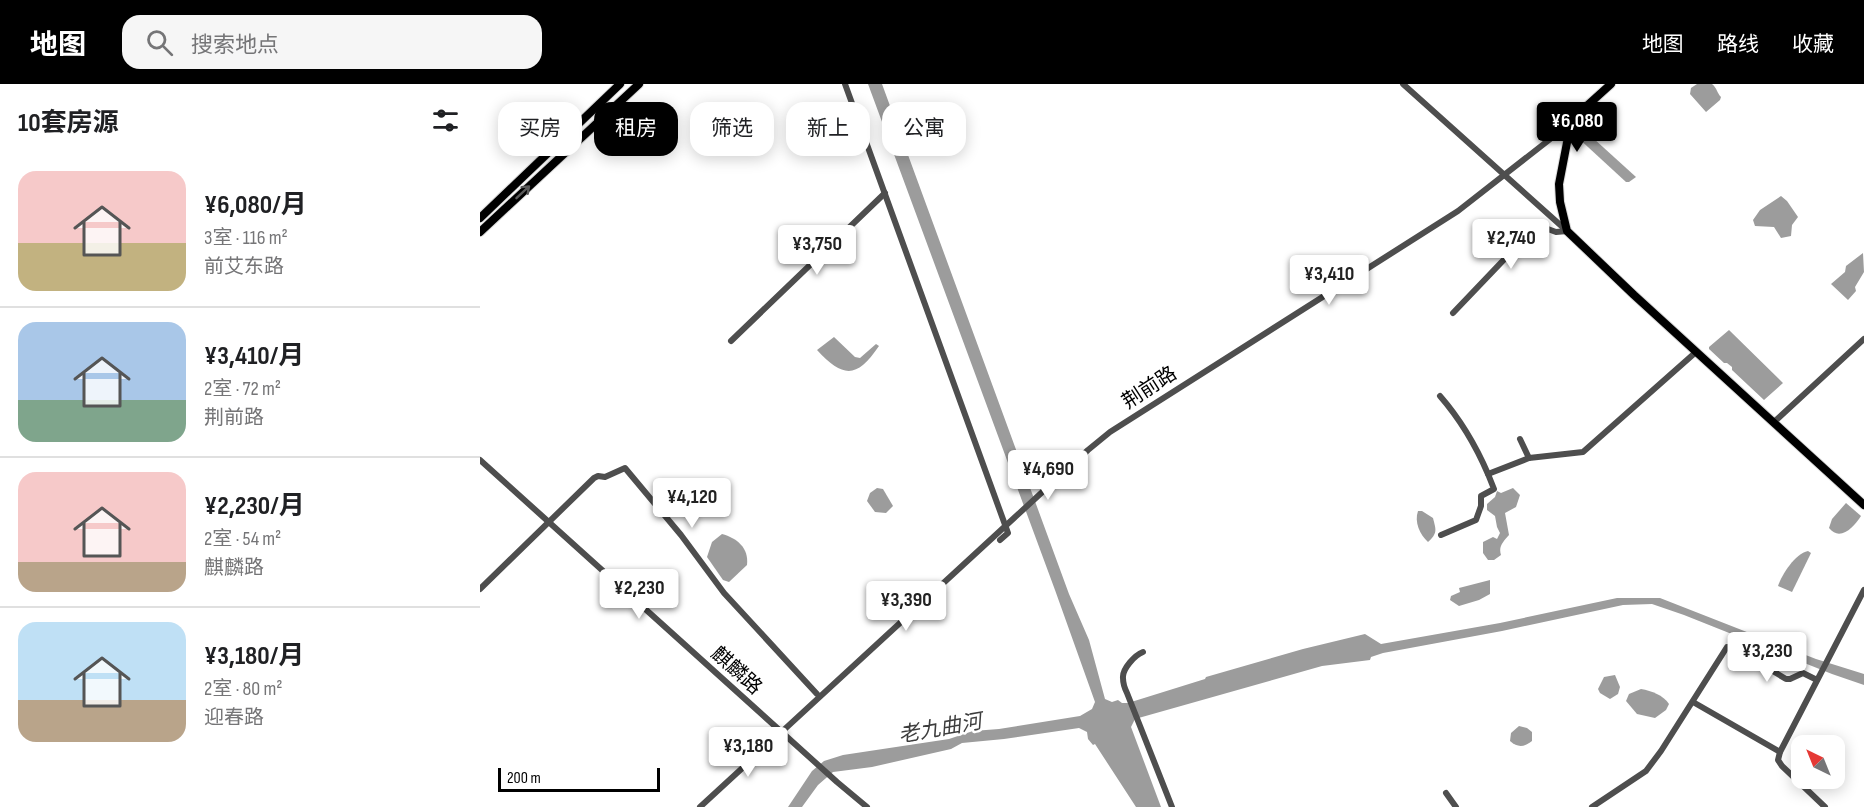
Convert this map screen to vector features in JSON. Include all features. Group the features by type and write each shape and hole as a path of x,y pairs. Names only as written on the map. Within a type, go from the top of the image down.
{"main road":[{"path":"480,218 620,84"},
{"path":"480,232 639,84"},
{"path":"1611,84 1574,120 1566,139 1559,184 1560,202 1567,231 1864,505"}],"street":[{"path":"845,84 1008,533 1000,540"},
{"path":"1403,84 1567,231"},
{"name":"荆前路","path":"700,807 1065,469 1110,432 1458,211 1574,120"},
{"path":"731,341 885,193"},
{"path":"1453,313 1537,225 1556,232 1567,231"},
{"path":"1774,422 1864,339"},
{"path":"1488,474 1529,458 1583,452 1696,352"},
{"path":"1440,396 1452,410 1480,455 1494,489 1481,496 1481,507 1476,520 1441,535"},
{"path":"1520,439 1529,458"},
{"name":"麒麟路","path":"480,460 834,780 867,807"},
{"path":"480,589 594,478 605,477 625,468 681,535 724,592 817,694"},
{"path":"1825,807 1778,760 1780,752 1864,590"},
{"path":"1592,807 1646,771 1727,647 1735,648 1786,679 1803,673 1818,677"},
{"path":"1143,652 1138,654 1124,671 1123,678 1172,807"},
{"path":"1693,702 1780,752"},
{"path":"1446,793 1456,807"}],"shaded area":[{"path":"868,84 882,84 889,102 882,102 882,122"},
{"path":"1697,84 1712,84 1721,97 1706,112 1690,94 1691,88"},
{"path":"1582,128 1636,177 1626,182 1576,136"},
{"path":"895,156 908,156 1069,594 1089,640 1105,699 1128,703 1206,677 1365,634 1381,644 1500,623 1617,598 1660,598 1816,659 1864,674 1864,685 1652,604 1623,605 1383,653 1371,657 1370,660 1322,666 1135,719 1131,727 1161,807 1136,807 1095,744 1093,745 1088,739 1087,732 1079,728 962,743 951,749 872,767 833,772 818,785 802,807 788,807 812,771 824,761 843,755 949,739 973,731 1080,716 1092,709 1095,702"},
{"path":"1781,196 1798,217 1792,225 1791,236 1781,238 1774,227 1755,226 1753,220 1760,210"},
{"path":"1863,253 1864,272 1855,287 1856,291 1848,300 1831,284 1845,272 1846,266"},
{"path":"1729,330 1783,383 1764,400 1732,370 1732,367 1709,349"},
{"path":"834,337 855,357 860,358 876,344 879,346 871,357 857,369 843,370 817,350"},
{"path":"877,488 883,489 893,506 886,513 875,512 867,501 870,493"},
{"path":"1513,488 1520,495 1516,507 1505,513 1509,535 1501,546 1501,555 1494,560 1488,560 1483,553 1483,542 1493,537 1497,539 1500,533 1495,516 1487,510 1487,504 1495,497 1497,491 1501,493"},
{"path":"1846,503 1861,516 1851,528 1838,534 1829,528 1832,519"},
{"path":"1418,511 1433,518 1435,531 1428,542 1418,528"},
{"path":"722,534 733,538 741,545 747,559 747,565 729,582 723,580 707,557 712,542"},
{"path":"1808,551 1811,553 1792,592 1778,586 1790,565 1798,556"},
{"path":"1490,580 1490,594 1479,600 1459,606 1450,600 1451,596 1460,592 1459,588"},
{"path":"1615,675 1620,687 1618,694 1610,699 1598,689 1604,677"},
{"path":"1641,689 1664,698 1669,704 1666,710 1655,718 1637,714 1626,701 1629,694"},
{"path":"1519,726 1532,732 1532,741 1518,746 1510,741 1511,733"}],"water label":[{"name":"老九曲河","path":"940,728"}]}
